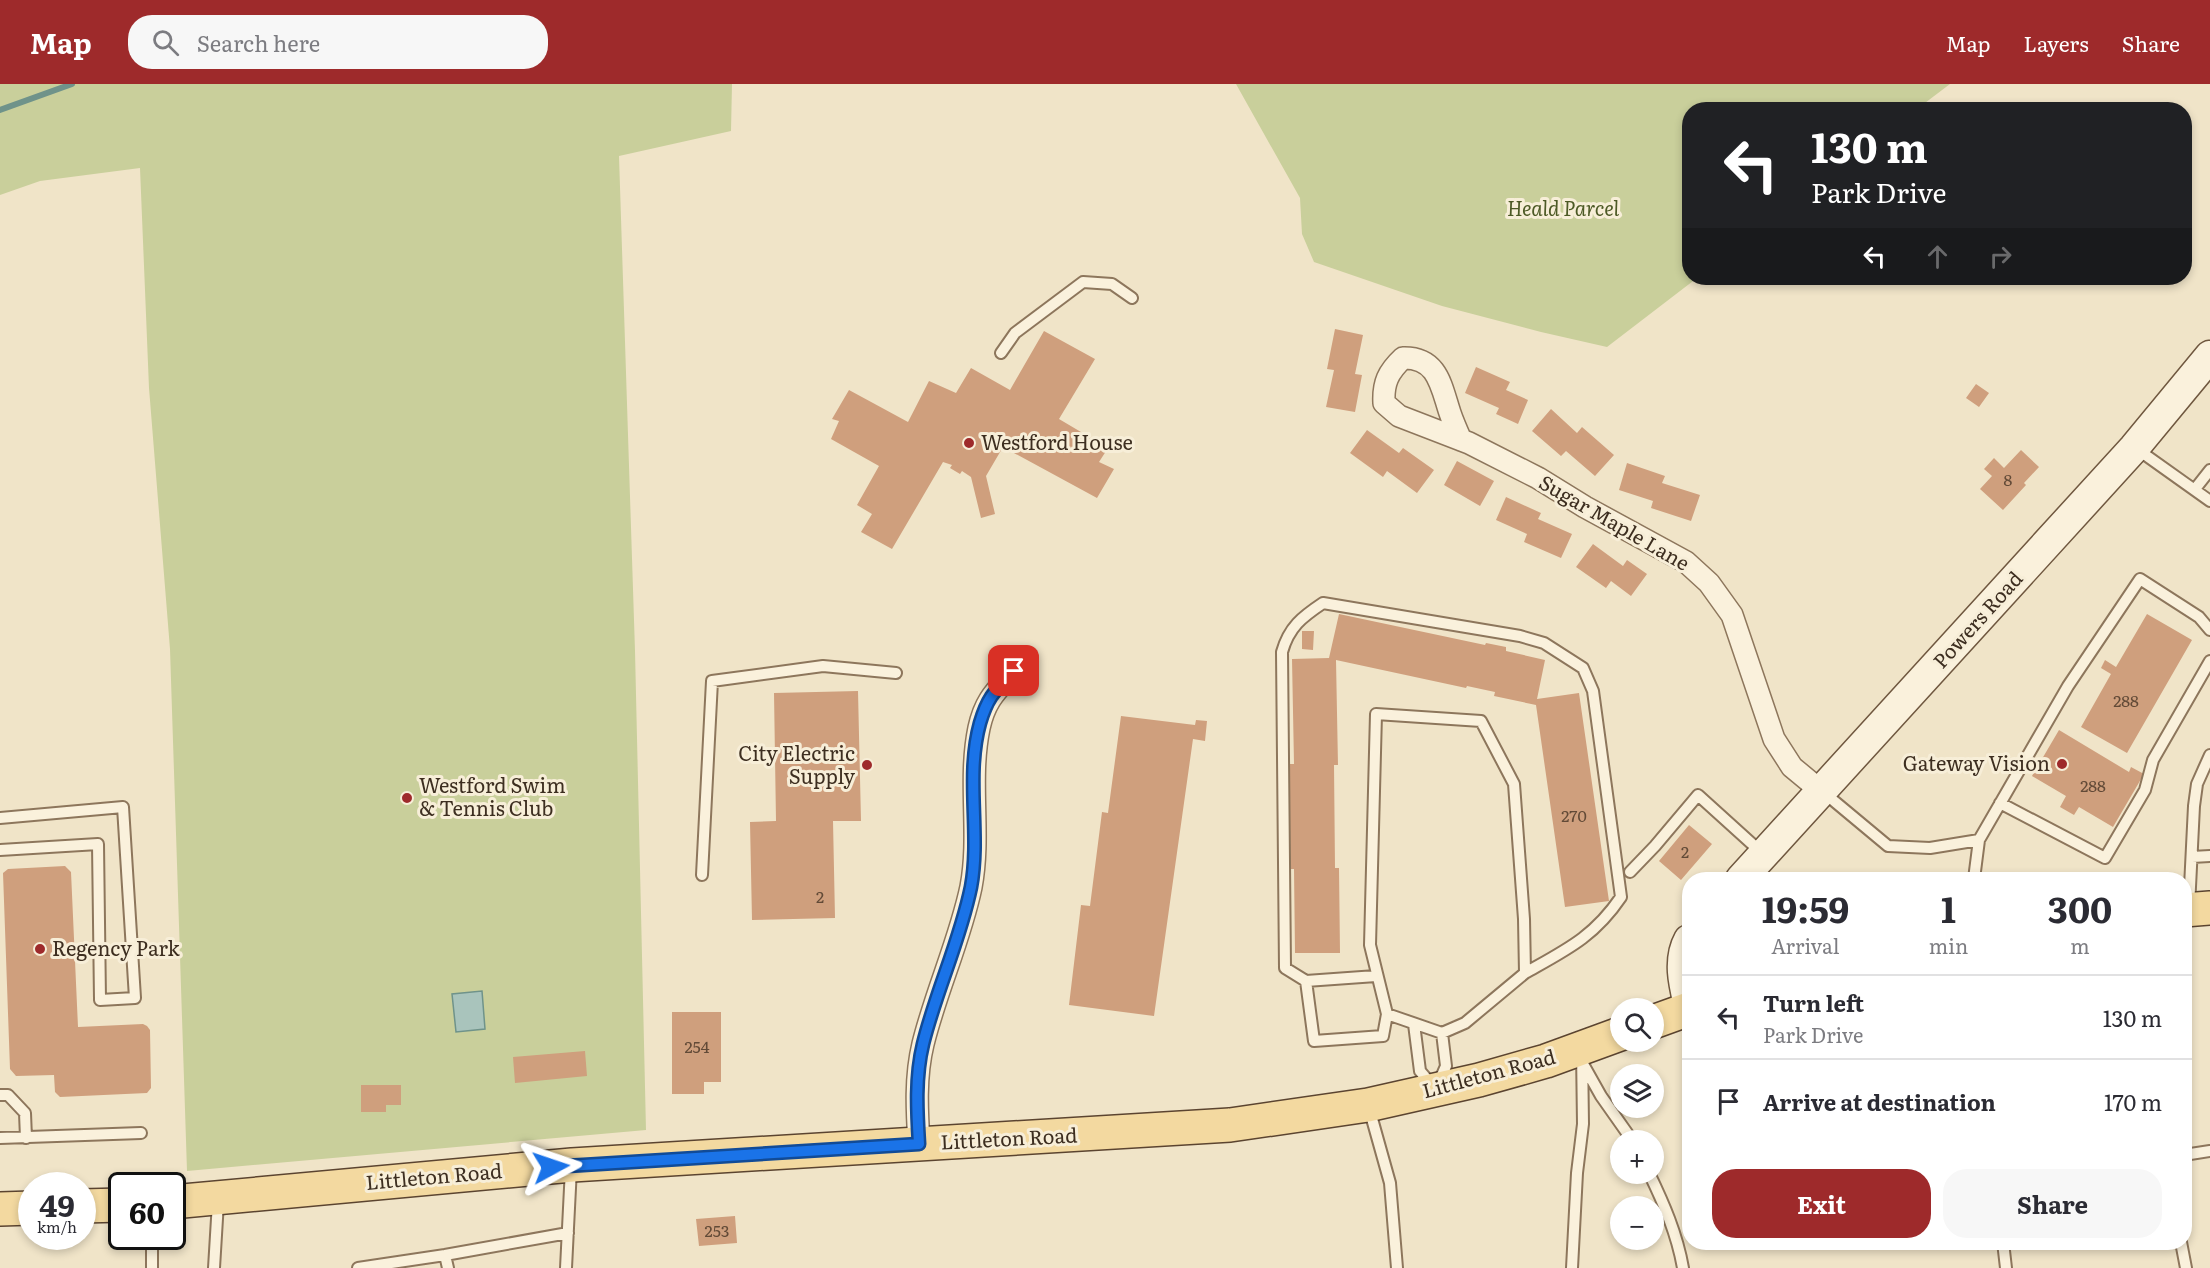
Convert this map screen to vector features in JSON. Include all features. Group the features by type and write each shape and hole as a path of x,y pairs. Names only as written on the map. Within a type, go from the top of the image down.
{"main road":[{"name":"Powers Road","path":"1747,872 2134,448 2210,356"},
{"path":"1664,1017 1682,1010"},
{"name":"Littleton Road","path":"186,1200 572,1165 1230,1125 1368,1105 1436,1090 1583,1056 1610,1040"},
{"path":"0,1209 18,1208"}],"street":[{"name":"Sugar Maple Lane","path":"1461,440 1538,478 1585,507 1686,562 1709,583 1732,615 1774,739 1792,767 1821,791"},
{"path":"919,1144 917,1090 923,1046 970,888 975,858 976,830 973,793 980,727 988,699 1014,671"}],"lane":[{"path":"1001,353 1015,333 1083,282 1112,284 1132,298"},
{"path":"2134,448 2210,501"},
{"path":"2194,489 2210,470"},
{"path":"1975,872 1979,840 2068,686 2140,579 2199,617 2210,630"},
{"path":"1376,976 1306,981 1284,968 1282,652 1287,636 1305,615 1323,603 1520,636 1545,643 1583,668 1593,691 1621,897 1607,917 1582,941 1525,973 1465,1023 1442,1033 1387,1014"},
{"path":"2000,803 2105,858 2145,790 2153,760 2210,661"},
{"path":"702,874 712,681 823,666 896,673"},
{"path":"1306,981 1314,1041 1383,1036 1387,1014 1370,945 1376,714 1480,721 1514,784 1524,919 1525,973"},
{"path":"2194,909 2194,806 2197,784 2210,755"},
{"path":"1821,791 1888,846 1930,848 1979,840"},
{"path":"1630,872 1698,795 1764,854"},
{"path":"0,818 123,807 135,998 100,1000 98,844 0,850"},
{"path":"2193,857 2210,856"},
{"path":"1414,1024 1420,1071 1436,1090 1446,1066 1442,1033"},
{"path":"1583,1056 1600,1096 1625,1130"},
{"path":"1572,1268 1577,1173 1583,1124 1583,1056"},
{"path":"0,1095 8,1095 25,1113 26,1138"},
{"path":"1368,1105 1390,1183 1397,1268"},
{"path":"0,1138 141,1133"},
{"path":"2192,1154 2210,1151"},
{"path":"566,1268 572,1165"},
{"path":"1654,1184 1679,1243 1683,1268"},
{"path":"214,1268 218,1197"},
{"path":"358,1268 568,1233"},
{"path":"152,1250 152,1268"},
{"path":"2004,1250 2006,1268"},
{"path":"2183,1250 2186,1268"},
{"path":"445,1255 448,1268"}],"green space":[{"name":"Westford Swim & Tennis Club","path":"0,84 732,84 731,131 619,156 635,651 646,1130 187,1171 170,649 149,388 140,168 40,181 0,195"},
{"name":"Heald Parcel","path":"1236,84 1950,84 1926,102 1682,102 1682,285 1688,285 1607,347 1442,306 1314,262 1302,234 1300,198"}],"water":[{"path":"482,991 485,1029 456,1032 452,994"}],"building":[{"path":"1335,329 1363,335 1355,374 1362,375 1355,412 1326,407 1334,370 1327,369"},
{"name":"Westford House","path":"1044,331 1095,359 1059,419 1108,448 1099,462 1114,469 1097,498 1003,447 986,476 995,514 981,518 971,477 962,471 960,474 950,468 952,465 943,462 892,549 861,532 872,514 857,505 879,466 831,439 839,421 832,419 849,390 908,422 929,381 956,393 971,368 1010,390"},
{"path":"1476,367 1510,382 1506,390 1528,400 1518,424 1496,414 1499,408 1465,393"},
{"path":"1976,384 1989,393 1979,407 1966,398"},
{"path":"1551,409 1577,433 1582,427 1614,455 1595,476 1566,451 1561,456 1532,431"},
{"path":"1367,430 1399,453 1403,448 1434,470 1417,493 1387,471 1383,477 1350,453"},
{"path":"2021,450 2039,467 2003,510 1980,489 1992,476 1984,469 1994,458 2004,468"},
{"path":"1457,461 1494,481 1480,506 1444,485"},
{"path":"1627,463 1665,476 1662,483 1700,495 1691,521 1651,508 1653,501 1619,490"},
{"path":"1506,497 1541,513 1538,519 1572,534 1561,558 1524,542 1527,534 1496,520"},
{"path":"1593,544 1623,566 1627,560 1647,574 1631,596 1611,581 1606,588 1576,567"},
{"path":"1339,614 1485,645 1486,643 1506,647 1506,651 1545,660 1537,699 1579,693 1609,901 1565,907 1536,705 1494,696 1495,692 1467,686 1466,688 1336,660 1338,765 1334,765 1335,868 1339,868 1340,953 1295,953 1294,869 1290,869 1289,764 1294,764 1292,659 1329,658"},
{"path":"2147,614 2192,640 2127,753 2081,727 2111,674 2101,668 2105,660 2116,667"},
{"path":"1302,631 1314,631 1313,650 1302,649"},
{"path":"858,691 861,821 833,821 835,918 752,920 750,822 776,821 774,693"},
{"path":"1121,716 1195,725 1196,720 1207,721 1205,741 1193,739 1154,1016 1069,1005 1081,905 1090,906 1102,812 1108,813"},
{"path":"2059,730 2129,772 2131,767 2144,774 2113,827 2079,807 2074,815 2060,807 2066,796 2032,776"},
{"path":"1689,825 1712,844 1688,872 1682,872 1681,880 1659,861"},
{"name":"Regency Park","path":"65,866 71,872 78,1027 143,1024 147,1026 150,1030 151,1088 147,1093 60,1097 55,1092 54,1075 16,1076 10,1069 3,873 8,869"},
{"path":"672,1012 721,1012 721,1082 704,1082 704,1094 672,1094"},
{"path":"585,1051 587,1076 515,1083 513,1057"},
{"path":"361,1085 401,1085 401,1105 386,1105 386,1112 361,1112"},
{"path":"735,1216 737,1243 699,1246 696,1219"}],"waterway":[{"path":"0,110 72,84"}],"place":[{"name":"Westford House","path":"969,443"},
{"name":"Gateway Vision","path":"2062,764"},
{"name":"City Electric Supply","path":"867,765"},
{"name":"Westford Swim & Tennis Club","path":"407,798"},
{"name":"Regency Park","path":"40,949"}],"route":[{"path":"551,1167 919,1144 917,1090 923,1046 959,928 970,888 975,858 976,830 973,793 980,727 988,699 1014,671"}]}
